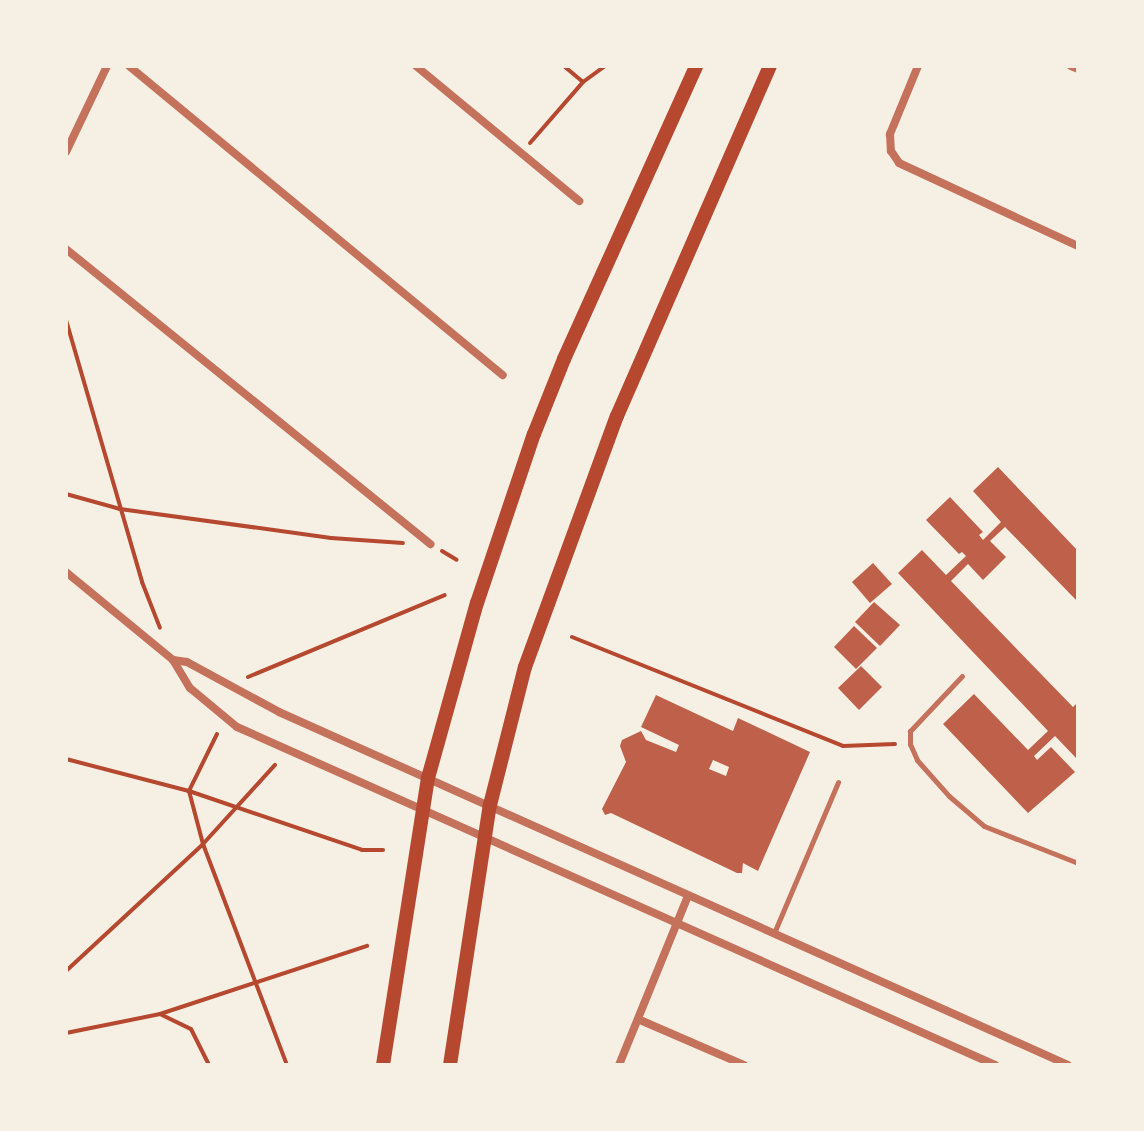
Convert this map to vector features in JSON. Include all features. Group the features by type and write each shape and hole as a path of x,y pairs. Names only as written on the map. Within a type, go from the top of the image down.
{"main road":[{"path":"383,1065 428,778 477,603 534,434 612,247 696,66"},
{"path":"450,1065 490,805 505,737 551,588 617,416 770,66"}],"street":[{"path":"66,152 107,66"},
{"path":"129,66 503,375"},
{"path":"416,66 579,201"},
{"path":"918,66 890,134 891,151 899,163 1078,246"},
{"path":"1071,66 1078,69"},
{"path":"66,249 430,544"},
{"path":"66,572 173,660 190,688 237,727 995,1065"},
{"path":"173,660 187,662 238,692 1068,1065"},
{"path":"619,1065 640,1020 688,896"},
{"path":"640,1020 744,1065"}],"lane":[{"path":"962,676 913,726 910,744 928,774 984,826 1078,863"},
{"path":"773,933 838,782"}],"path":[{"path":"564,66 583,82"},
{"path":"522,152 583,82 605,66"},
{"path":"66,320 142,582 173,660"},
{"path":"66,494 120,509 331,538 430,544"},
{"path":"244,681 445,595"},
{"path":"572,637 843,746 910,744"},
{"path":"217,734 189,791 203,844 287,1065"},
{"path":"66,759 189,791 362,850 383,850"},
{"path":"66,971 203,844 275,765"},
{"path":"66,1033 160,1014 367,946"},
{"path":"160,1014 191,1029 209,1065"}],"building":[{"path":"998,467 1078,551 1078,602 1005,527 990,541 1006,557 983,580 968,564 951,581 1073,707 1078,702 1078,760 1055,736 1034,756 1037,760 1051,747 1075,772 1028,813 943,724 974,694 1028,750 1048,731 898,573 922,550 946,575 966,556 962,552 959,554 926,520 950,497 983,532 979,535 983,540 1001,522 973,491"},
{"path":"873,563 892,584 870,603 852,582"},
{"path":"874,602 900,625 880,646 855,622"},
{"path":"854,626 877,648 856,669 834,647"},
{"path":"861,666 882,687 859,710 838,688"},
{"path":"656,695 733,731 738,718 810,752 758,871 743,863 742,873 737,873 611,813 605,815 602,809 626,762 620,746 622,740 641,731 646,740 676,752 679,745 641,727","holes":["713,760 729,767 726,776 709,769"]}]}
